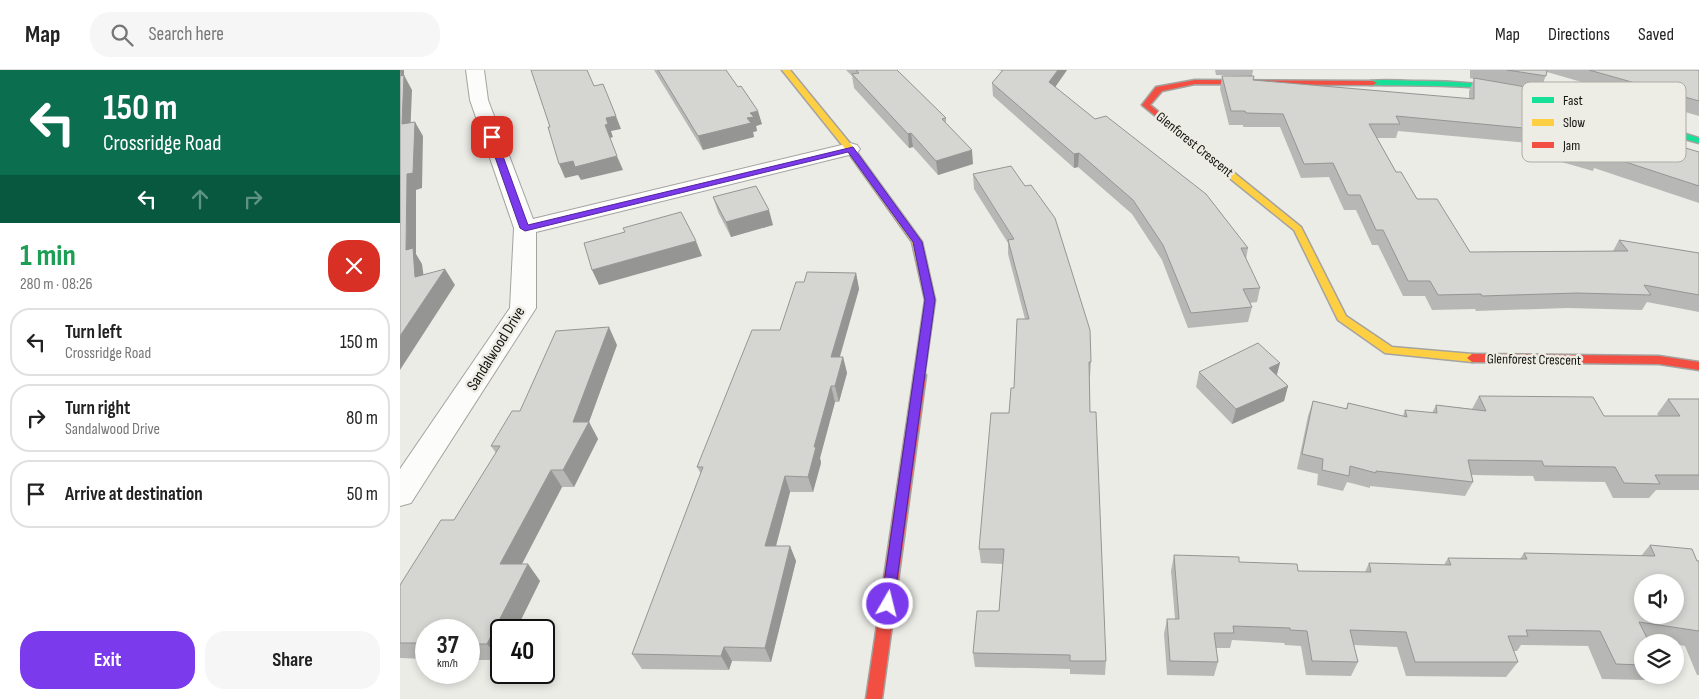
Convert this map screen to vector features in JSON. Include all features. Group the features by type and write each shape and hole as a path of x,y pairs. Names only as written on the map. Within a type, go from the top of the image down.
{"street":[{"name":"Sandalwood Drive","path":"400,494 523,308 525,228 479,100 475,70"},
{"path":"786,70 850,149 917,242 930,300 874,699"},
{"name":"Glenforest Crescent","path":"1522,91 1506,87 1465,84 1195,82 1159,90 1146,105 1298,229 1342,318 1389,350 1463,358 1659,360 1699,366"},
{"name":"Glenforest Crescent","path":"1686,137 1699,141"},
{"path":"525,228 850,149"}],"building":[{"path":"531,70 587,70 594,86 603,84 616,116 606,118 608,124 605,125 617,156 575,167 573,161 559,164 548,127 550,127"},
{"path":"658,70 726,70 738,87 741,86 758,111 750,113 754,117 747,118 751,123 698,136"},
{"path":"856,70 897,70 946,118 942,119 972,150 936,161 852,74 859,73"},
{"path":"1003,70 1058,70 1049,82 1095,119 1106,116 1206,194 1248,248 1241,248 1260,288 1243,289 1252,307 1191,313 1163,245 1133,200 1079,153 1074,154 992,83"},
{"path":"1507,70 1547,70 1546,76"},
{"path":"1589,70 1699,70 1699,101 1686,97 1686,82 1632,82"},
{"path":"404,75 402,124 415,122 413,173 407,174 406,250 413,248 415,277 445,269 400,336 400,76"},
{"path":"1222,76 1254,76 1253,80 1474,99 1474,78 1522,86 1522,128 1396,116 1400,124 1369,124 1396,172 1401,172 1417,199 1437,199 1470,252 1628,251 1619,240 1699,253 1699,295 1644,285 1651,295 1577,293 1482,296 1481,294 1438,295 1430,281 1408,281 1383,230 1376,230 1360,195 1348,195 1333,163 1304,164 1283,114 1231,111"},
{"path":"1686,148 1699,152 1699,186 1626,162 1686,162"},
{"path":"1011,166 1025,186 1031,185 1055,218 1090,330 1090,412 1096,412 1106,661 1070,661 1070,655 973,653 977,611 999,611 1004,549 979,549 991,413 1009,413 1011,388 1014,388 1017,319 1029,319 1008,240 1014,239 973,174"},
{"path":"756,186 769,210 726,222 713,197"},
{"path":"681,212 696,241 592,270 584,243 625,232 623,228"},
{"path":"807,272 856,273 831,357 843,357 835,386 831,386 814,447 816,447 808,477 785,476 765,546 790,546 765,648 724,647 721,656 632,654 703,467 697,467 752,330 780,330 796,282 804,282"},
{"path":"609,327 573,422 589,422 563,470 551,470 500,564 528,564 500,619 490,619 490,638 487,644 480,644 480,619 415,619 415,643 400,643 400,585 441,520 454,520 500,446 491,446 512,411 520,411 556,331"},
{"path":"1258,343 1280,363 1269,368 1288,386 1236,409 1199,372"},
{"path":"1479,396 1593,397 1604,416 1680,416 1668,399 1699,399 1699,475 1655,475 1660,484 1624,483 1615,467 1544,466 1542,461 1468,460 1473,482 1376,471 1376,473 1350,466 1349,476 1322,470 1323,459 1302,454 1313,401 1347,409 1348,403 1407,417 1405,410 1437,413 1436,405 1486,411"},
{"path":"1650,545 1692,549 1697,561 1699,561 1699,631 1652,624 1684,624 1684,574 1634,574 1634,624 1640,624 1645,634 1634,634 1634,665 1616,664 1600,631 1526,630 1528,636 1508,636 1518,662 1415,662 1406,632 1350,630 1358,662 1312,661 1307,631 1290,630 1290,628 1233,626 1234,633 1214,633 1218,662 1170,661 1167,619 1179,619 1174,555 1239,557 1239,562 1297,564 1298,571 1371,572 1369,563 1451,565 1448,558 1527,559 1524,553 1655,556"}],"traffic: fast":[{"path":"1373,83 1465,84 1522,92"},
{"path":"1686,137 1699,141"}],"traffic: slow":[{"path":"786,70 850,149 917,242 930,300 920,375"},
{"path":"1209,157 1298,229 1342,318 1389,350 1472,358"}],"traffic: jam":[{"path":"1209,157 1146,105 1159,89 1195,82 1373,83"},
{"path":"1472,358 1659,360 1699,366"},
{"path":"874,699 920,375"}],"route":[{"path":"492,137 525,228 850,149 917,242 930,300 888,604"}]}
